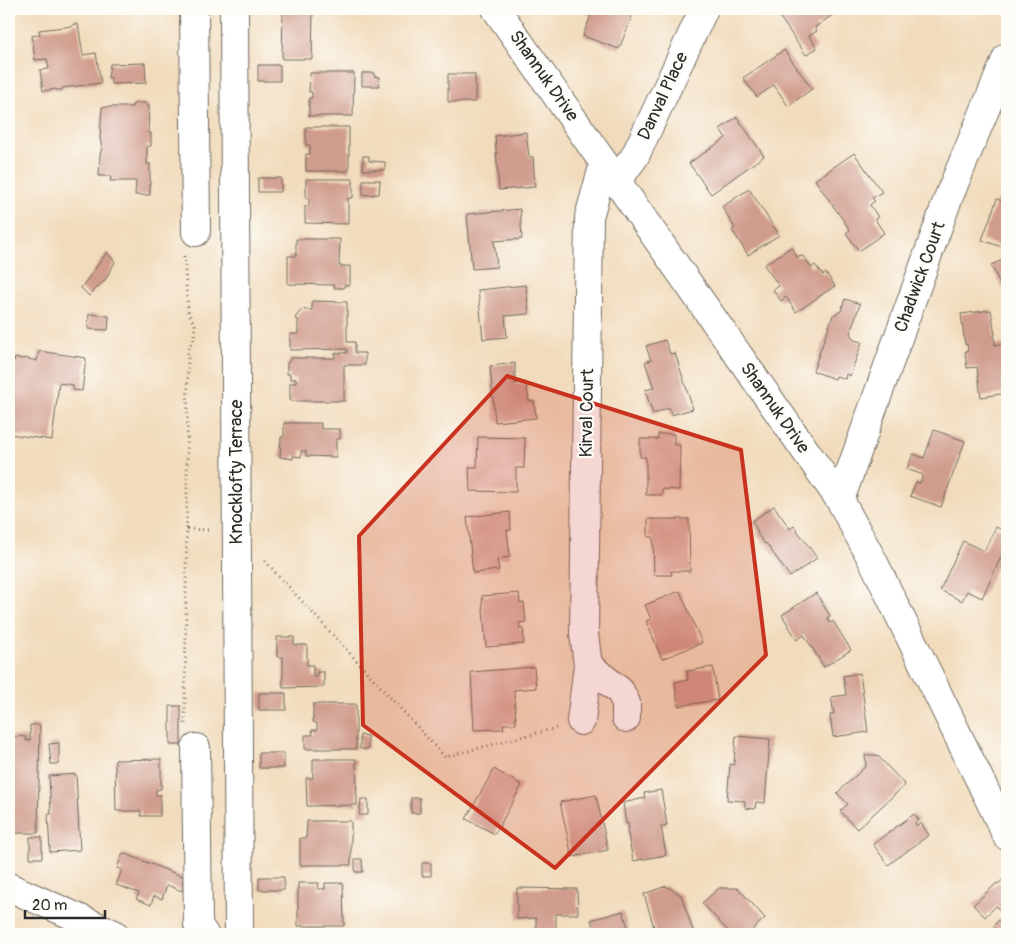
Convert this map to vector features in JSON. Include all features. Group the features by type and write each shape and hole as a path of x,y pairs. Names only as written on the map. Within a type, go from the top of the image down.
{"street":[{"path":"194,9 196,232"},
{"name":"Knocklofty Terrace","path":"234,9 238,934"},
{"name":"Shannuk Drive","path":"496,9 840,500 878,572 1007,836"},
{"name":"Danval Place","path":"610,172 635,156 704,9"},
{"name":"Chadwick Court","path":"840,500 948,196 1007,57"},
{"name":"Kirval Court","path":"581,721 588,665 584,634 589,218 610,172"},
{"path":"588,665 620,691 626,703 626,718"},
{"path":"196,748 198,925 204,934"},
{"path":"9,887 114,934"}],"path":[{"path":"196,232 184,246 188,312 195,326 194,338 188,350 185,735 196,748"},
{"path":"237,530 445,757 581,721"}],"highlighted area":[{"path":"507,376 741,450 766,655 555,868 363,725 359,536"}],"building":[{"path":"283,9 313,9 312,59 282,59"},
{"path":"574,9 619,9 633,14 619,49 583,36 591,15"},
{"path":"774,9 834,9 837,12 815,27 817,31 809,36 817,48 806,55"},
{"path":"73,24 78,24 83,55 96,53 101,83 62,88 62,90 43,91 40,70 49,69 47,59 35,60 32,36 40,34 39,30 73,26"},
{"path":"784,50 812,89 788,106 774,85 757,97 743,78"},
{"path":"145,63 146,83 111,84 111,78 108,78 110,64"},
{"path":"258,65 280,65 280,81 258,81"},
{"path":"310,73 354,73 353,116 309,116 309,98 312,98 312,92 309,92"},
{"path":"362,73 374,73 374,76 380,77 379,86 362,86"},
{"path":"448,74 475,74 475,102 448,102"},
{"path":"144,103 149,106 148,133 151,133 151,146 147,146 147,164 150,164 150,195 135,195 136,181 110,181 111,176 99,176 102,149 100,138 102,107 132,107 132,105"},
{"path":"737,117 764,156 711,194 689,163 726,138 720,129"},
{"path":"306,127 349,127 349,171 306,171 306,154 310,154 310,145 306,145"},
{"path":"526,132 529,157 533,157 535,187 499,190 495,136"},
{"path":"854,153 882,192 872,198 875,201 870,205 878,217 875,219 884,233 859,251 846,233 850,230 815,180"},
{"path":"363,156 369,156 369,161 385,162 385,170 363,170"},
{"path":"258,178 281,178 281,192 258,192"},
{"path":"306,179 353,179 353,198 348,198 348,224 305,223 305,206 309,206 309,198 306,198"},
{"path":"363,180 380,180 379,194 363,195"},
{"path":"749,189 779,235 748,255 732,230 735,228 722,207"},
{"path":"997,199 1007,203 1007,258 1002,247 982,240"},
{"path":"520,209 522,239 494,241 497,267 472,269 467,214"},
{"path":"296,239 340,239 339,266 350,266 350,285 344,285 344,288 334,288 334,285 288,284 288,256 296,256"},
{"path":"791,247 797,257 802,256 805,258 811,268 815,265 823,275 826,273 835,286 796,312 786,297 781,301 773,290 779,286 764,265"},
{"path":"107,252 115,262 105,280 89,296 81,288"},
{"path":"1007,258 1007,285 1002,288 991,265"},
{"path":"526,285 529,314 505,316 507,337 483,339 478,290"},
{"path":"845,299 860,304 850,333 854,340 862,342 850,376 846,374 845,379 836,376 835,379 813,371 833,315 841,311"},
{"path":"312,301 347,302 347,342 355,342 355,353 365,353 365,365 344,365 344,401 290,401 290,383 296,383 296,379 290,379 290,374 287,374 287,363 290,358 335,358 335,353 347,353 347,349 290,350 290,334 298,334 298,320 295,318 303,308 305,310 312,310"},
{"path":"991,310 995,345 1003,344 1007,393 981,397 977,367 967,368 965,352 968,351 967,344 965,345 961,314"},
{"path":"89,314 109,316 108,330 88,329"},
{"path":"665,340 670,354 675,353 693,409 671,415 669,408 653,414 645,390 654,388 645,362 651,360 646,346"},
{"path":"39,351 86,358 82,391 73,390 73,385 59,383 52,440 9,434 9,404 13,404 14,397 9,396 12,375 9,374 10,361 14,361 15,358 25,358 37,361"},
{"path":"515,363 515,384 526,382 529,401 534,401 536,418 495,422 490,366"},
{"path":"284,423 321,423 321,429 340,429 340,439 336,439 336,457 306,456 306,451 301,451 301,457 293,456 293,459 280,457 281,437 284,437"},
{"path":"934,430 965,441 941,507 910,496 916,482 920,483 923,475 907,469 913,454 924,458"},
{"path":"658,434 674,434 674,445 680,445 679,490 662,489 662,495 646,495 646,457 640,457 640,439 658,439"},
{"path":"478,437 525,438 524,468 516,468 516,492 470,491 469,467 477,467"},
{"path":"774,506 790,529 794,526 817,558 790,577 757,533 752,521"},
{"path":"510,512 511,530 507,530 510,557 497,559 499,570 473,573 467,517"},
{"path":"648,519 689,519 690,571 671,571 672,575 654,575 653,537 648,537"},
{"path":"996,527 1007,532 1007,544 982,598 967,591 962,601 940,590 963,541 984,551"},
{"path":"680,591 702,643 662,659 646,621 651,619 645,605"},
{"path":"519,593 520,603 524,603 526,622 519,623 520,629 523,628 524,644 486,647 482,596"},
{"path":"816,593 830,616 827,618 830,623 833,621 851,650 824,667 804,635 797,640 782,615"},
{"path":"1005,622 1007,622 1007,657 1006,657"},
{"path":"277,637 294,637 294,645 307,645 307,665 313,665 313,677 317,677 317,672 324,672 324,687 283,688 283,657 277,657"},
{"path":"534,667 536,688 514,690 516,724 503,724 504,729 474,730 471,672"},
{"path":"713,667 718,700 678,706 675,682 688,680 687,671"},
{"path":"860,673 868,732 833,737 830,715 834,714 831,697 846,695 843,676"},
{"path":"259,693 286,693 286,710 259,710"},
{"path":"313,704 356,704 356,749 305,749 305,735 313,735 312,730 317,730 317,723 313,722"},
{"path":"170,706 181,706 181,745 170,745"},
{"path":"30,725 40,725 38,833 9,833 12,736 26,737 26,741 30,740"},
{"path":"360,735 368,736 368,749 360,749"},
{"path":"736,736 770,739 765,803 756,802 755,809 745,808 745,801 727,800 730,764 734,765"},
{"path":"59,743 59,764 51,764 49,744"},
{"path":"259,753 284,753 284,768 259,768"},
{"path":"865,755 877,755 905,785 857,829 840,811 848,804 837,793 866,766"},
{"path":"161,759 161,789 156,790 156,795 161,795 160,816 141,816 141,811 116,811 115,760"},
{"path":"313,759 356,759 357,805 307,806 306,778 313,778"},
{"path":"494,769 522,785 495,834 466,819"},
{"path":"76,774 80,850 50,852 49,776"},
{"path":"661,790 667,825 661,826 666,855 633,861 627,829 629,829 628,823 626,824 623,803 645,798 644,793"},
{"path":"596,795 608,850 572,857 560,802"},
{"path":"411,798 420,798 420,813 411,813"},
{"path":"361,799 368,799 368,815 359,815"},
{"path":"914,814 919,820 915,823 917,826 921,823 929,835 888,865 873,844"},
{"path":"307,821 351,821 351,865 300,865 300,838 306,838"},
{"path":"30,837 42,837 42,858 30,858"},
{"path":"123,853 184,877 182,883 185,884 182,891 167,885 162,899 154,896 151,905 136,899 139,893 116,885 122,870 117,868"},
{"path":"355,859 362,859 363,872 355,872"},
{"path":"422,863 431,863 431,876 422,876"},
{"path":"1007,876 1007,934 1001,934 993,926 1004,915 996,906 985,917 973,905"},
{"path":"259,877 284,877 284,890 259,890"},
{"path":"298,883 319,883 318,889 325,889 325,883 343,883 344,926 298,926"},
{"path":"666,886 681,895 694,934 656,934 644,894"},
{"path":"517,888 577,889 578,914 556,914 556,932 536,931 536,918 517,919"},
{"path":"719,888 738,888 765,918 748,934 731,934 702,903"},
{"path":"623,911 630,934 590,934 595,932 591,920"}]}
